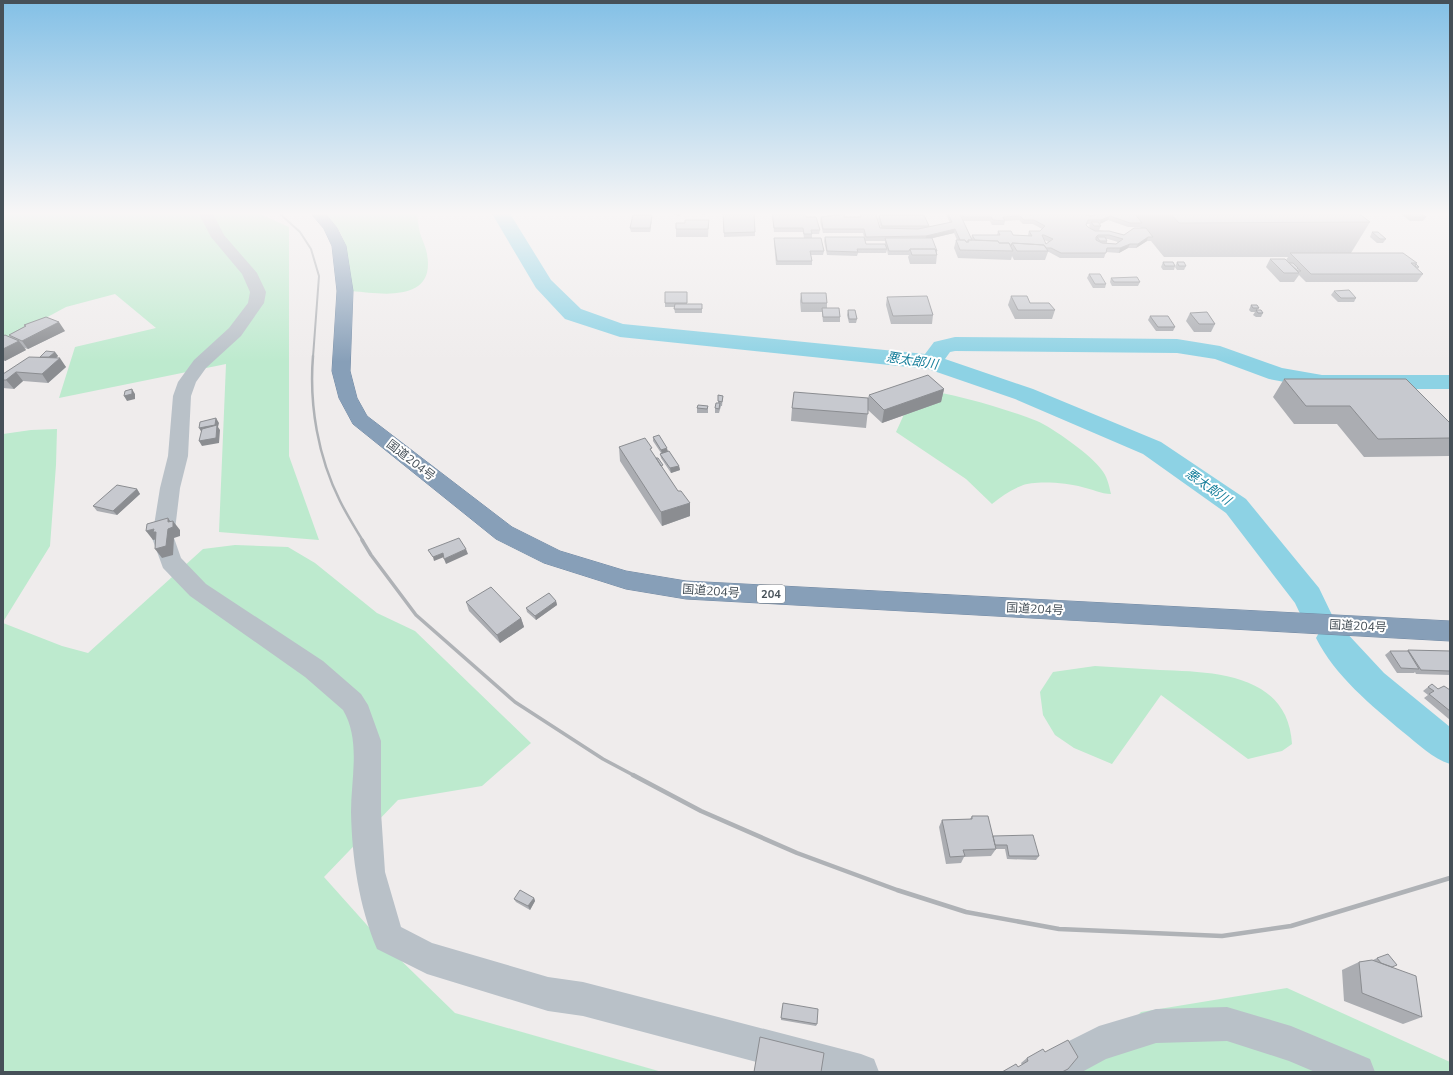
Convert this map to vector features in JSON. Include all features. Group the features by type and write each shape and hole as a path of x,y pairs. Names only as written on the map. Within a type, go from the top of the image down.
{"highway":[{"name":"国道204号","path":"341,262 345,291 342,371 348,398 360,420 504,534 552,557 626,580 686,590 1450,631"}],"street":[{"path":"240,262 249,273 258,292 256,303 235,332 200,364 187,382 182,396 178,456 170,488 163,538 171,562 198,590 314,669 352,702 359,713 367,741 366,812 370,872 388,938 427,958 548,994 583,999 861,1072"},
{"path":"1046,1072 1099,1044 1156,1026 1227,1024 1291,1044 1357,1072"}],"green space":[{"path":"3,262 289,262 289,456 319,540 219,532 226,364 59,398 75,347 156,328 115,294 66,307 3,341"},
{"path":"349,262 428,262 428,270 423,281 415,288 404,292 391,294 352,291"},
{"path":"916,388 947,394 992,406 1044,424 1071,442 1096,463 1105,475 1111,494 1068,484 1034,483 1021,486 1013,490 992,504 966,479 896,432"},
{"path":"57,429 50,546 3,622 3,434 31,430"},
{"path":"235,545 288,547 315,563 377,613 415,631 531,743 482,786 398,800 324,877 383,943 455,1013 662,1072 3,1072 3,623 62,646 88,653 203,549"},
{"path":"1095,666 1202,672 1244,681 1262,690 1277,703 1287,721 1292,744 1282,751 1248,759 1161,695 1112,764 1074,748 1055,735 1043,715 1040,692 1053,672"},
{"path":"1287,988 1450,1062 1450,1072 1081,1072 1141,1012"}],"building":[{"path":"1163,262 1173,262 1175,266 1165,266"},
{"path":"1177,262 1184,262 1186,266 1179,266"},
{"path":"1273,262 1288,262 1299,273 1284,273"},
{"path":"1299,262 1416,262 1417,263 1411,263 1423,274 1311,274"},
{"path":"1289,263 1293,263 1301,271 1298,271"},
{"path":"1089,274 1100,274 1106,284 1095,284"},
{"path":"1137,277 1140,282 1114,282 1111,278"},
{"path":"1349,290 1356,298 1341,298 1334,291"},
{"path":"665,292 687,292 687,303 665,303"},
{"path":"801,293 826,293 827,303 802,303"},
{"path":"927,296 933,315 893,316 887,297"},
{"path":"1011,296 1027,296 1030,303 1049,303 1055,310 1018,310"},
{"path":"675,304 702,304 702,309 674,309"},
{"path":"1251,305 1257,305 1259,308 1253,308"},
{"path":"822,308 839,308 840,317 823,317"},
{"path":"848,310 855,310 857,319 849,319"},
{"path":"1256,310 1261,310 1263,313 1258,313"},
{"path":"1207,312 1215,324 1199,324 1190,313"},
{"path":"1150,316 1168,316 1175,327 1158,327"},
{"path":"46,317 59,322 22,341 9,335 26,326 24,325"},
{"path":"5,335 19,341 3,349 3,336"},
{"path":"46,351 55,352 49,357 40,357"},
{"path":"29,357 60,358 42,374 16,372 6,380 3,380 3,374"},
{"path":"928,375 944,389 884,410 869,395"},
{"path":"1284,379 1406,379 1450,423 1450,438 1378,439 1350,406 1306,406"},
{"path":"132,389 132,394 124,396 125,391"},
{"path":"794,392 868,398 868,414 792,408"},
{"path":"718,395 723,396 722,402 718,401"},
{"path":"716,403 720,403 719,409 715,408"},
{"path":"698,405 708,406 707,409 697,408"},
{"path":"216,418 215,425 199,428 200,422"},
{"path":"217,425 216,438 199,441 202,429"},
{"path":"659,435 667,448 661,450 653,437"},
{"path":"645,438 652,448 650,449 678,491 681,491 690,503 661,512 619,447"},
{"path":"669,451 679,466 670,468 660,454"},
{"path":"656,458 658,458 663,465 661,466"},
{"path":"117,485 137,489 113,511 93,506"},
{"path":"168,518 168,522 173,521 173,527 168,529 166,546 155,549 156,532 153,532 154,529 146,531 147,524"},
{"path":"459,538 466,549 444,559 443,553 433,557 428,550"},
{"path":"491,587 521,618 497,635 466,602"},
{"path":"549,593 556,601 535,616 526,608"},
{"path":"1408,650 1450,651 1450,671 1421,670"},
{"path":"1390,651 1408,651 1419,669 1401,668"},
{"path":"1432,684 1438,689 1444,686 1450,690 1450,711 1429,694 1434,691 1428,687"},
{"path":"972,816 988,816 996,849 963,850 965,856 950,857 942,820 972,819"},
{"path":"1033,835 1039,856 1009,856 1007,845 995,845 993,836"},
{"path":"520,890 534,898 528,906 514,899"},
{"path":"1388,954 1397,965 1392,967 1381,963 1377,958"},
{"path":"1372,960 1416,976 1422,1017 1362,993 1359,962"},
{"path":"783,1003 818,1009 817,1024 781,1018"},
{"path":"760,1037 824,1053 821,1072 754,1072"},
{"path":"1068,1040 1078,1057 1068,1069 1062,1072 1002,1072 1016,1064 1018,1067 1028,1061 1027,1058 1043,1049 1045,1052"}],"waterway":[{"name":"悪太郎川","path":"530,262 543,284 573,314 620,330 931,362"},
{"path":"931,362 942,347 955,344 1177,346 1220,353 1277,374 1322,382 1450,382"},
{"name":"悪太郎川","path":"931,362 1024,394 1152,448 1236,506 1308,597 1316,615"},
{"name":"悪太郎川","path":"1332,638 1344,654 1387,697 1450,748"}],"railway":[{"path":"313,357 319,276 315,262"},
{"path":"313,356 312,393 321,449 332,484 348,516 363,541"},
{"path":"362,540 371,555 416,615 515,702 603,759 635,776"},
{"path":"633,775 701,811 797,853 897,890 966,912 1059,929 1222,936 1291,926 1450,878"}]}
